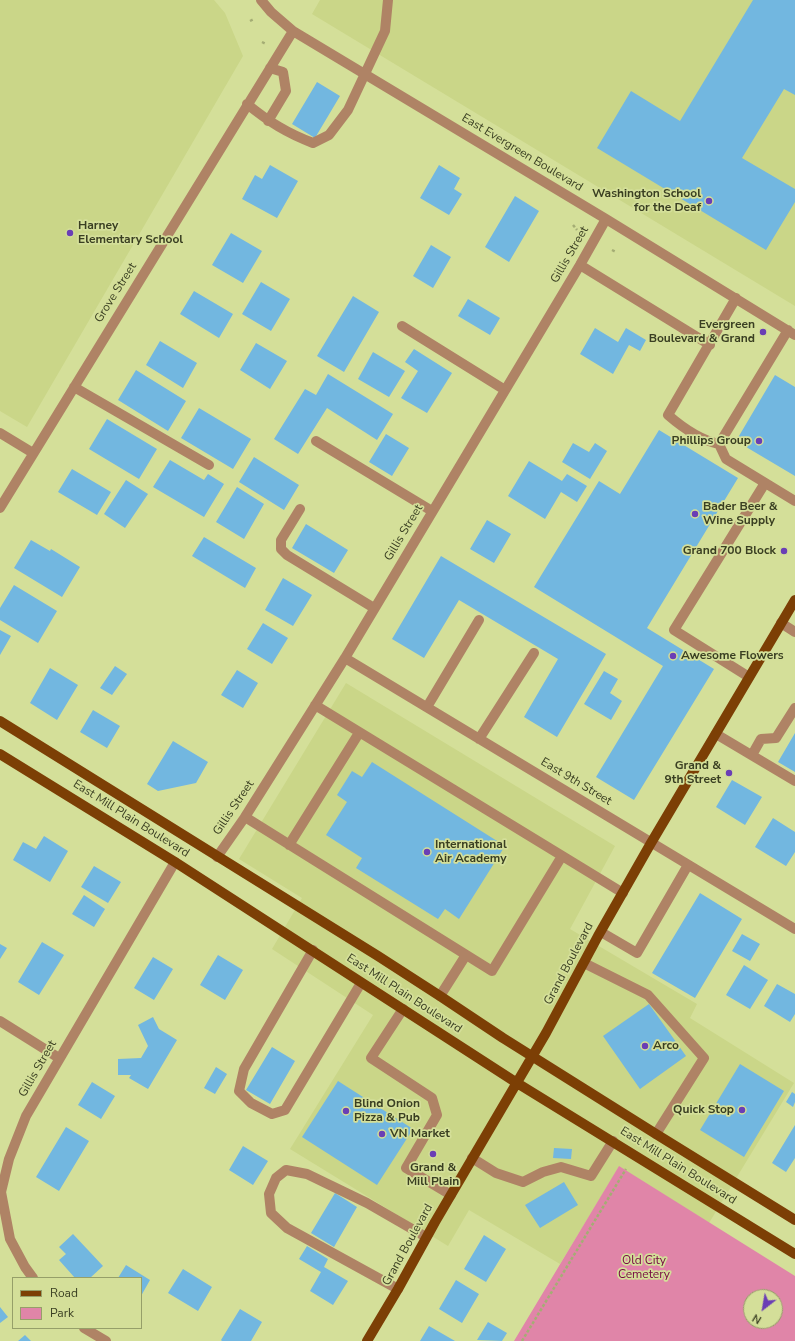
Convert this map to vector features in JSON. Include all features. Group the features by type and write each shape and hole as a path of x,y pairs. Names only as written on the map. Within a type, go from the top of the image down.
{"main road":[{"name":"Grand Boulevard","path":"367,1341 472,1158 533,1057 623,893 795,600"},
{"name":"East Mill Plain Boulevard","path":"0,721 440,996 533,1057 795,1220"},
{"name":"East Mill Plain Boulevard","path":"0,754 175,862 517,1083 795,1254"}],"street":[{"name":"East Evergreen Boulevard","path":"261,0 271,12 293,31 606,219 791,333"},
{"path":"248,104 268,121 313,143 329,135 348,110 385,31 388,0"},
{"name":"Grove Street","path":"0,508 293,31"},
{"path":"268,121 286,92 283,72 270,68"},
{"name":"Gillis Street","path":"217,857 245,817 345,658 606,219"},
{"path":"580,265 710,345"},
{"path":"719,444 710,442 696,435 678,424 668,415 736,298"},
{"path":"402,326 505,390"},
{"path":"719,444 791,333"},
{"path":"74,387 209,465"},
{"path":"0,433 33,454"},
{"path":"316,441 432,511"},
{"path":"719,444 726,459 795,501"},
{"path":"750,677 674,630 765,483"},
{"path":"300,509 281,540 281,548 287,555 374,608"},
{"path":"427,707 479,620"},
{"path":"781,623 795,632"},
{"path":"480,739 534,653"},
{"name":"East 9th Street","path":"345,658 795,929"},
{"path":"315,705 623,893"},
{"path":"752,755 761,739 776,738 795,708"},
{"path":"289,845 359,732"},
{"path":"716,734 795,781"},
{"path":"245,817 492,971 562,856"},
{"name":"Gillis Street","path":"0,1192 9,1159 26,1116 175,862"},
{"path":"601,932 637,953 688,865"},
{"path":"313,950 244,1069 239,1091 251,1102 272,1114 285,1110 361,983"},
{"path":"440,996 466,955"},
{"path":"584,963 648,995 704,1058 656,1134"},
{"path":"403,1009 371,1058 432,1098 437,1115 406,1168 451,1195"},
{"path":"0,1021 59,1058"},
{"path":"472,1158 496,1173 523,1182 543,1172 562,1167 591,1176 613,1141"},
{"path":"398,1289 288,1228 271,1213 269,1194 276,1178 286,1170 307,1174 367,1203 426,1237"},
{"path":"0,1192 10,1239 25,1267 32,1277"},
{"path":"86,1329 106,1341"}],"path":[{"path":"250,22 254,19"},
{"path":"262,42 266,44"},
{"path":"573,225 577,230"},
{"path":"612,250 616,252"},
{"path":"522,1341 621,1176 635,1156"}],"shaded area":[{"name":"Harney Elementary School","path":"0,0 214,0 225,13 243,56 27,427 0,411"},
{"name":"Washington School for the Deaf","path":"320,0 795,0 795,306 312,14"},
{"path":"346,683 615,846 570,929 697,1004 690,1018 794,1083 709,1223 619,1167 560,1264 469,1210 448,1246 290,1149 373,1015 272,949 302,898 239,859"}],"green space":[{"name":"Old City Cemetery","path":"619,1166 795,1276 795,1341 514,1341"}],"building":[{"path":"753,0 795,0 795,95 784,89 742,158 795,189 795,202 766,250 597,148 631,91 680,121"},
{"path":"317,82 340,96 315,138 292,124"},
{"path":"270,165 298,181 277,218 242,199 255,175 262,179"},
{"path":"439,165 460,178 454,189 462,194 449,215 420,198"},
{"path":"515,196 539,211 509,262 485,247"},
{"path":"231,233 262,251 243,283 212,265"},
{"path":"431,245 451,257 433,288 413,276"},
{"path":"261,282 290,299 271,331 242,314"},
{"path":"194,291 233,314 219,338 180,314"},
{"path":"353,296 379,312 344,372 317,356"},
{"path":"468,299 500,318 490,335 458,316"},
{"path":"595,328 618,342 626,328 646,340 640,351 629,345 613,374 580,354"},
{"path":"160,341 197,363 183,388 146,365"},
{"path":"256,343 287,361 270,389 240,370"},
{"path":"414,349 452,373 427,413 401,398 418,371 405,362"},
{"path":"373,352 405,371 389,397 358,379"},
{"path":"136,370 186,401 168,431 118,400"},
{"path":"328,374 393,414 377,440 327,408 298,454 274,439 305,389 316,395"},
{"path":"775,375 795,387 795,476 736,441"},
{"path":"199,408 251,439 233,469 181,438"},
{"path":"107,419 157,449 139,479 89,449"},
{"path":"659,430 738,478 647,628 714,669 634,800 596,777 663,666 534,587 599,481 620,494"},
{"path":"386,434 409,448 392,476 369,462"},
{"path":"573,443 589,452 595,443 607,451 590,479 562,462"},
{"path":"254,457 299,485 284,510 239,482"},
{"path":"170,460 204,480 208,474 224,484 204,517 153,487"},
{"path":"529,461 562,481 567,474 587,486 577,502 561,492 545,519 508,496"},
{"path":"72,469 111,492 97,515 58,492"},
{"path":"126,480 148,494 125,528 104,514"},
{"path":"237,487 264,504 244,539 216,522"},
{"path":"487,520 511,534 494,563 470,549"},
{"path":"306,524 348,550 334,573 292,548"},
{"path":"204,537 256,568 245,588 192,556"},
{"path":"31,540 50,551 51,549 80,567 62,597 14,568"},
{"path":"441,556 606,654 557,737 524,717 558,659 459,600 424,658 392,639"},
{"path":"283,578 312,595 293,626 265,610"},
{"path":"14,585 57,611 38,643 0,620 0,608"},
{"path":"263,623 288,638 272,664 247,649"},
{"path":"0,630 11,636 0,655"},
{"path":"115,666 127,674 112,695 100,688"},
{"path":"50,668 78,685 57,720 30,703"},
{"path":"237,670 258,683 243,708 221,695"},
{"path":"604,671 618,679 610,693 622,701 611,720 584,704"},
{"path":"93,710 120,726 107,748 80,732"},
{"path":"795,733 795,772 778,762"},
{"path":"173,741 208,762 196,783 158,791 147,784"},
{"path":"372,762 505,846 459,919 445,909 438,919 356,868 362,858 326,835 347,802 337,795 352,771 362,777"},
{"path":"732,780 762,797 745,825 716,807"},
{"path":"773,818 795,832 795,852 786,866 755,847"},
{"path":"44,836 68,851 50,882 13,860 23,842 36,849"},
{"path":"94,866 121,882 108,903 81,887"},
{"path":"700,893 742,919 695,998 652,973"},
{"path":"84,895 105,909 94,927 72,914"},
{"path":"742,934 760,944 750,961 732,951"},
{"path":"42,942 64,955 39,995 18,982"},
{"path":"0,944 7,948 0,959"},
{"path":"218,955 243,970 225,1000 200,985"},
{"path":"153,957 173,969 154,1000 134,988"},
{"path":"744,965 768,980 750,1009 726,995"},
{"path":"777,984 795,994 795,1014 790,1022 764,1006"},
{"name":"Arco","path":"649,1004 686,1056 640,1089 603,1036"},
{"path":"153,1017 159,1029 177,1040 148,1089 129,1078 131,1075 118,1075 118,1059 141,1058 148,1046 138,1025"},
{"path":"272,1047 295,1061 270,1104 246,1090"},
{"name":"Quick Stop","path":"740,1064 784,1091 744,1157 700,1130"},
{"path":"216,1067 227,1074 215,1094 204,1088"},
{"path":"338,1081 413,1129 377,1185 302,1137"},
{"path":"92,1082 115,1096 101,1119 78,1105"},
{"path":"792,1092 795,1094 795,1102 793,1107 786,1102"},
{"path":"795,1125 795,1158 786,1172 772,1163"},
{"path":"66,1127 89,1141 59,1191 36,1177"},
{"path":"243,1146 268,1161 253,1185 229,1170"},
{"path":"554,1148 572,1149 571,1159 553,1158"},
{"path":"564,1182 578,1205 540,1228 525,1205"},
{"path":"335,1193 357,1207 334,1247 311,1233"},
{"path":"73,1234 103,1266 91,1277 74,1277 59,1260 66,1254 59,1247"},
{"path":"484,1235 506,1249 486,1282 464,1269"},
{"path":"307,1246 328,1259 324,1267 348,1281 333,1305 310,1291 321,1272 299,1259"},
{"path":"126,1265 150,1280 142,1294 142,1277 119,1277"},
{"path":"183,1269 212,1287 198,1311 168,1293"},
{"path":"456,1280 479,1294 462,1323 439,1309"},
{"path":"0,1307 8,1317 0,1323"},
{"path":"240,1309 262,1322 251,1341 222,1341 221,1340"},
{"path":"488,1322 507,1333 502,1341 477,1340"},
{"path":"429,1326 455,1341 420,1341"},
{"path":"25,1335 31,1341 18,1341"}],"place":[{"name":"Washington School for the Deaf","path":"709,201"},
{"name":"Harney Elementary School","path":"70,233"},
{"name":"Evergreen Boulevard & Grand","path":"763,332"},
{"name":"Phillips Group","path":"759,441"},
{"name":"Bader Beer & Wine Supply","path":"695,514"},
{"name":"Grand 700 Block","path":"784,551"},
{"name":"Awesome Flowers","path":"673,656"},
{"name":"Grand & 9th Street","path":"729,773"},
{"name":"International Air Academy","path":"427,852"},
{"name":"Arco","path":"645,1046"},
{"name":"Quick Stop","path":"742,1110"},
{"name":"Blind Onion Pizza & Pub","path":"346,1111"},
{"name":"VN Market","path":"382,1134"},
{"name":"Grand & Mill Plain","path":"433,1154"}]}
